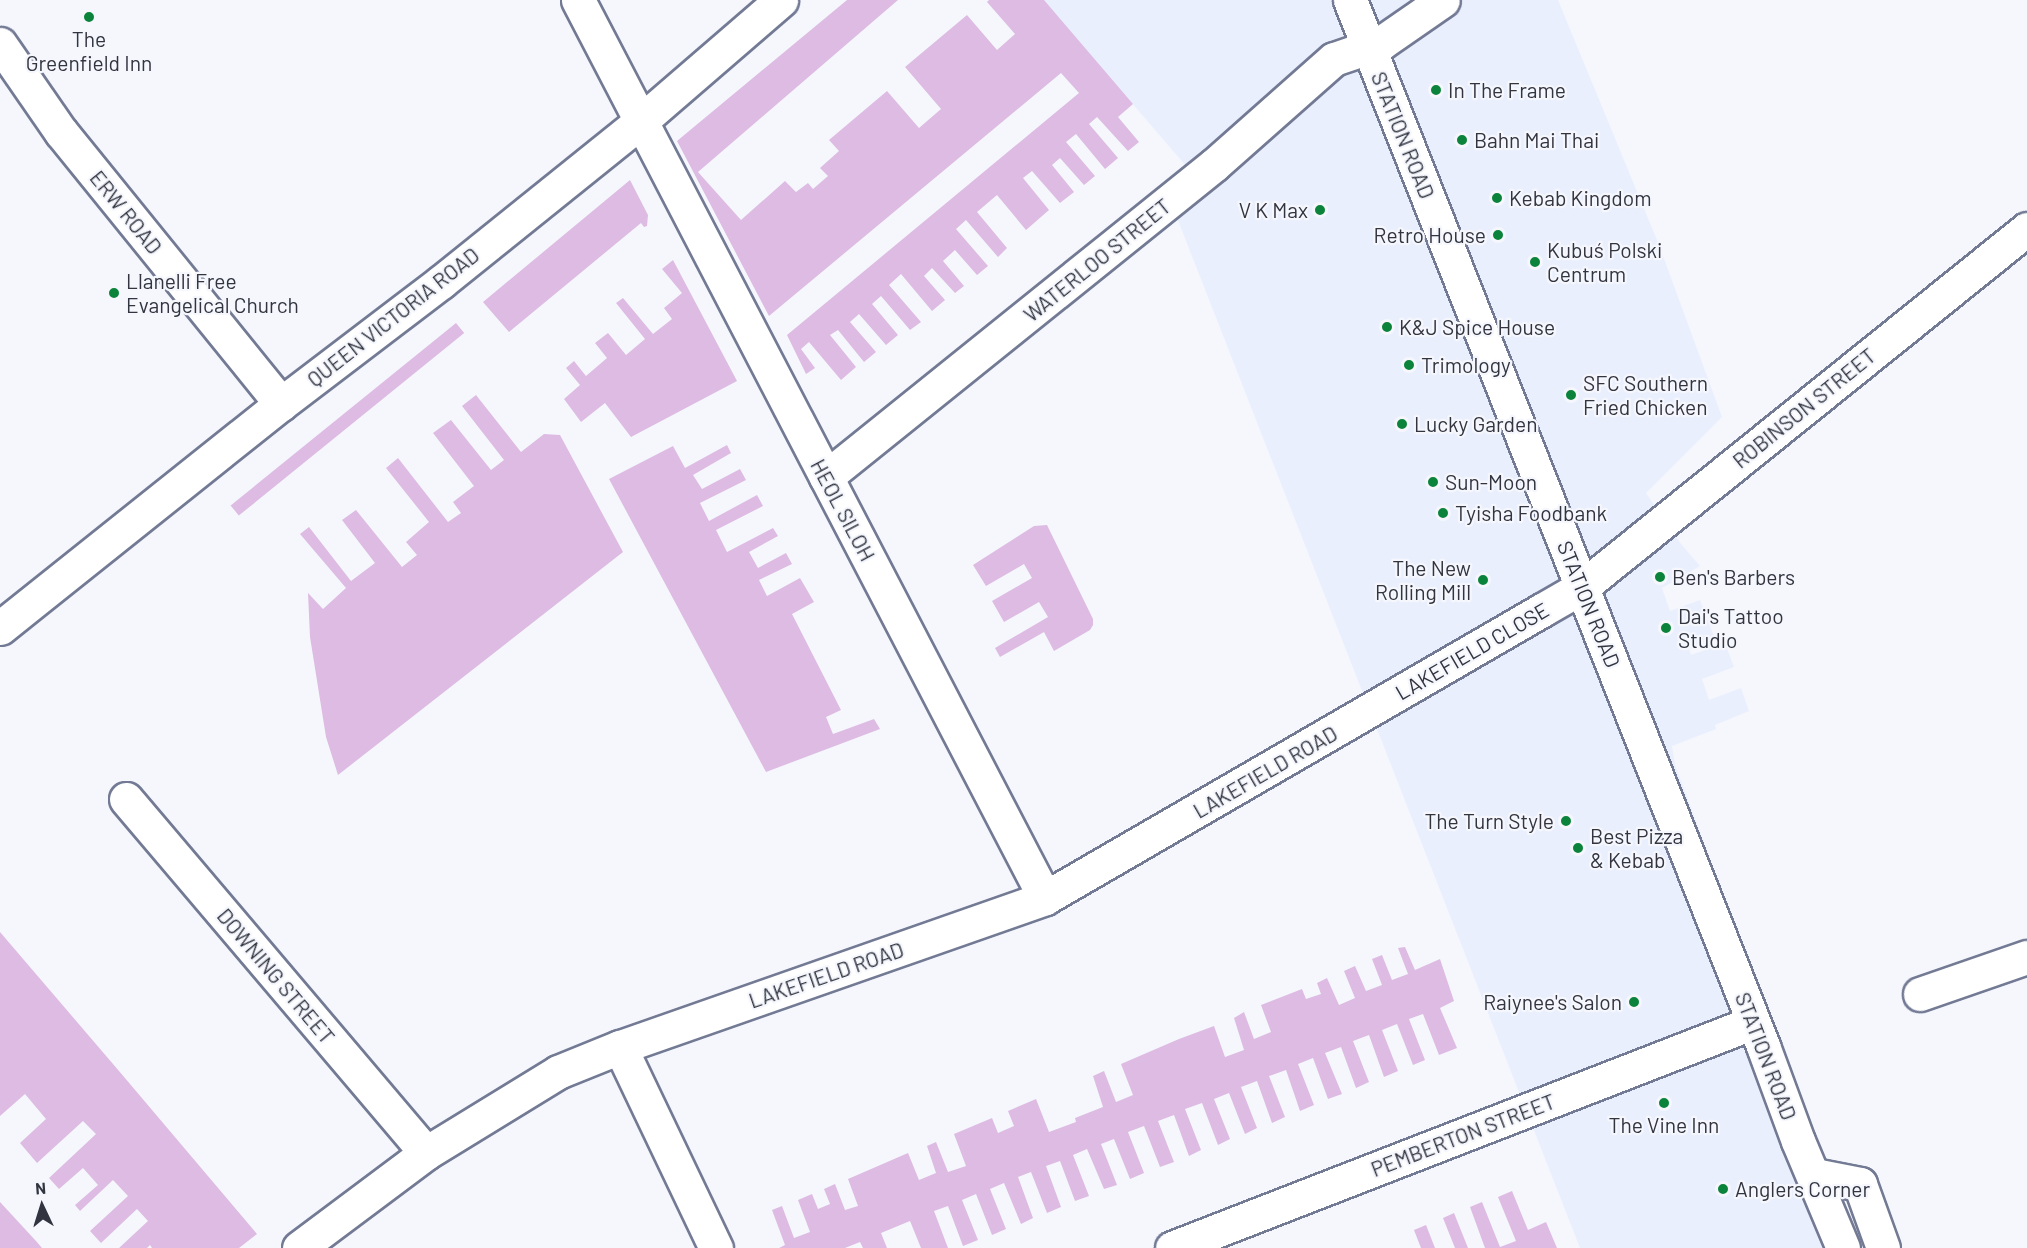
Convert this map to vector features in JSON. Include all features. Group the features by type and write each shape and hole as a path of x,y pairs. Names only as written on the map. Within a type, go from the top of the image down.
{"street":[{"name":"HEOL SILOH","path":"578,0 1045,898"},
{"name":"QUEEN VICTORIA ROAD","path":"0,628 281,404 441,282 641,121 782,0"},
{"name":"STATION ROAD","path":"1350,0 1754,1022 1798,1141 1843,1248"},
{"name":"WATERLOO STREET","path":"826,477 1188,186 1334,59 1381,43 1443,0"},
{"name":"ERW ROAD","path":"0,44 61,132 281,404"},
{"name":"ROBINSON STREET","path":"1582,587 2027,229"},
{"name":"LAKEFIELD CLOSE","path":"1363,715 1582,587"},
{"name":"LAKEFIELD ROAD","path":"299,1248 426,1153 558,1072 620,1047 1045,898 1363,715"},
{"name":"DOWNING STREET","path":"126,799 426,1153"},
{"path":"1920,994 2027,957"},
{"name":"PEMBERTON STREET","path":"1172,1248 1754,1022"},
{"path":"620,1047 716,1248"},
{"path":"1814,1175 1860,1184 1883,1248"}],"shaded area":[{"path":"847,0 898,0 698,172 741,220 785,181 796,192 808,183 813,189 828,176 820,168 839,151 829,140 887,91 919,128 941,109 905,67 967,15 997,50 1015,34 987,2 989,0 1044,0 1133,104 1118,117 1139,142 1128,151 1097,117 1089,124 1118,158 1105,169 1076,134 1066,142 1095,176 1084,185 1060,158 1052,165 1074,192 1060,203 1032,171 1023,178 1049,210 1026,230 997,195 977,212 1007,248 998,257 966,220 956,229 988,266 977,275 955,250 943,261 964,286 955,293 932,268 924,276 945,300 932,311 901,274 889,285 921,322 910,330 881,296 872,304 898,335 886,345 859,314 850,322 876,352 864,362 838,330 830,335 856,367 841,380 809,342 801,349 815,368 806,374 787,335 1079,93 1061,73 769,316 677,141"},
{"path":"1043,0 1558,0 1659,245 1722,417 1646,493 1681,544 1700,566 1662,588 1670,611 1700,600 1715,639 1689,649 1691,655 1725,643 1734,667 1702,679 1709,700 1741,688 1749,711 1715,725 1716,729 1672,746 1675,765 1809,1125 1863,1248 1580,1248 1172,205 1199,181"},
{"path":"630,180 648,215 647,226 644,227 641,223 509,332 483,302"},
{"path":"673,260 737,381 631,437 605,403 581,422 564,399 580,385 566,368 574,361 586,376 607,358 595,343 608,333 626,355 645,339 616,303 623,298 653,334 672,319 664,308 682,293 662,269"},
{"path":"456,323 464,333 239,516 231,506"},
{"path":"476,395 521,452 544,434 560,435 623,552 338,775 326,737 310,637 308,593 323,609 346,588 300,534 309,527 351,581 375,563 342,520 356,510 402,567 417,555 406,542 429,522 386,468 398,458 448,522 461,513 453,502 474,486 433,433 451,420 491,470 504,460 462,406"},
{"path":"727,445 731,453 693,475 702,489 740,469 746,480 700,503 709,521 757,495 763,506 716,530 727,552 773,528 778,536 749,552 758,568 786,553 792,564 759,580 767,596 800,578 814,602 792,614 841,710 826,717 833,734 874,719 880,729 766,772 609,479 673,446 685,468"},
{"path":"1047,525 1093,619 1093,625 1090,630 1054,651 1044,632 1000,657 995,648 1048,617 1039,602 1004,622 992,601 1032,578 1024,564 986,586 973,565 1034,526"},
{"path":"0,932 257,1234 239,1248 152,1248 150,1245 147,1248 119,1248 148,1221 137,1209 101,1243 90,1231 128,1196 113,1180 80,1211 75,1205 98,1185 83,1168 59,1189 49,1178 96,1134 83,1121 37,1163 20,1143 46,1119 25,1094 0,1116"},
{"path":"1405,947 1415,970 1440,959 1454,1001 1440,1008 1457,1048 1439,1055 1423,1014 1409,1019 1425,1060 1413,1065 1397,1024 1382,1030 1398,1071 1384,1077 1369,1035 1353,1041 1369,1082 1356,1088 1341,1047 1325,1053 1342,1094 1328,1099 1313,1058 1298,1064 1314,1105 1300,1111 1286,1070 1269,1076 1285,1117 1272,1123 1257,1081 1241,1087 1257,1128 1245,1134 1229,1093 1214,1099 1230,1139 1218,1145 1202,1103 1185,1109 1201,1150 1189,1156 1174,1115 1158,1121 1174,1162 1160,1167 1144,1126 1128,1132 1144,1173 1130,1179 1114,1139 1101,1144 1117,1185 1104,1189 1087,1149 1073,1155 1089,1196 1075,1201 1060,1161 1046,1166 1061,1207 1047,1213 1031,1172 1018,1177 1033,1218 1021,1224 1004,1183 990,1189 1006,1229 992,1235 976,1194 962,1200 978,1240 963,1246 948,1206 934,1211 948,1248 921,1248 910,1221 881,1233 887,1248 863,1248 860,1242 845,1248 779,1248 785,1245 772,1210 782,1206 794,1238 810,1232 798,1200 812,1194 818,1209 830,1204 824,1189 835,1184 845,1210 858,1206 848,1179 908,1153 919,1180 936,1173 927,1146 936,1142 948,1172 966,1166 954,1134 992,1118 998,1133 1014,1126 1008,1111 1036,1099 1049,1132 1076,1122 1075,1118 1103,1107 1093,1076 1104,1071 1116,1102 1133,1095 1121,1064 1179,1039 1214,1026 1225,1057 1244,1050 1234,1018 1244,1012 1254,1039 1271,1032 1261,1005 1302,989 1306,999 1321,994 1317,983 1327,978 1339,1005 1355,998 1344,971 1355,966 1366,991 1382,985 1372,959 1382,955 1392,980 1408,974 1398,948"},
{"path":"1512,1191 1528,1230 1546,1222 1557,1248 1485,1248 1470,1207 1482,1202 1500,1247 1516,1241 1498,1197"},
{"path":"0,1202 36,1241 42,1248 0,1248"},
{"path":"1454,1213 1468,1248 1455,1248 1443,1218"},
{"path":"1426,1225 1435,1248 1421,1248 1414,1230"}],"place":[{"name":"The Greenfield Inn","path":"89,17"},
{"name":"In The Frame","path":"1436,90"},
{"name":"Bahn Mai Thai","path":"1462,140"},
{"name":"Kebab Kingdom","path":"1497,198"},
{"name":"V K Max","path":"1320,210"},
{"name":"Retro House","path":"1498,235"},
{"name":"Kubuś Polski Centrum","path":"1535,262"},
{"name":"Llanelli Free Evangelical Church","path":"114,293"},
{"name":"K&J Spice House","path":"1387,327"},
{"name":"Trimology","path":"1409,365"},
{"name":"SFC Southern Fried Chicken","path":"1571,395"},
{"name":"Lucky Garden","path":"1402,424"},
{"name":"Sun-Moon","path":"1433,482"},
{"name":"Tyisha Foodbank","path":"1443,513"},
{"name":"Ben's Barbers","path":"1660,577"},
{"name":"The New Rolling Mill","path":"1483,580"},
{"name":"Dai's Tattoo Studio","path":"1666,628"},
{"name":"The Turn Style","path":"1566,821"},
{"name":"Best Pizza & Kebab","path":"1578,848"},
{"name":"Raiynee's Salon","path":"1634,1002"},
{"name":"The Vine Inn","path":"1664,1103"},
{"name":"Anglers Corner","path":"1723,1189"}]}
